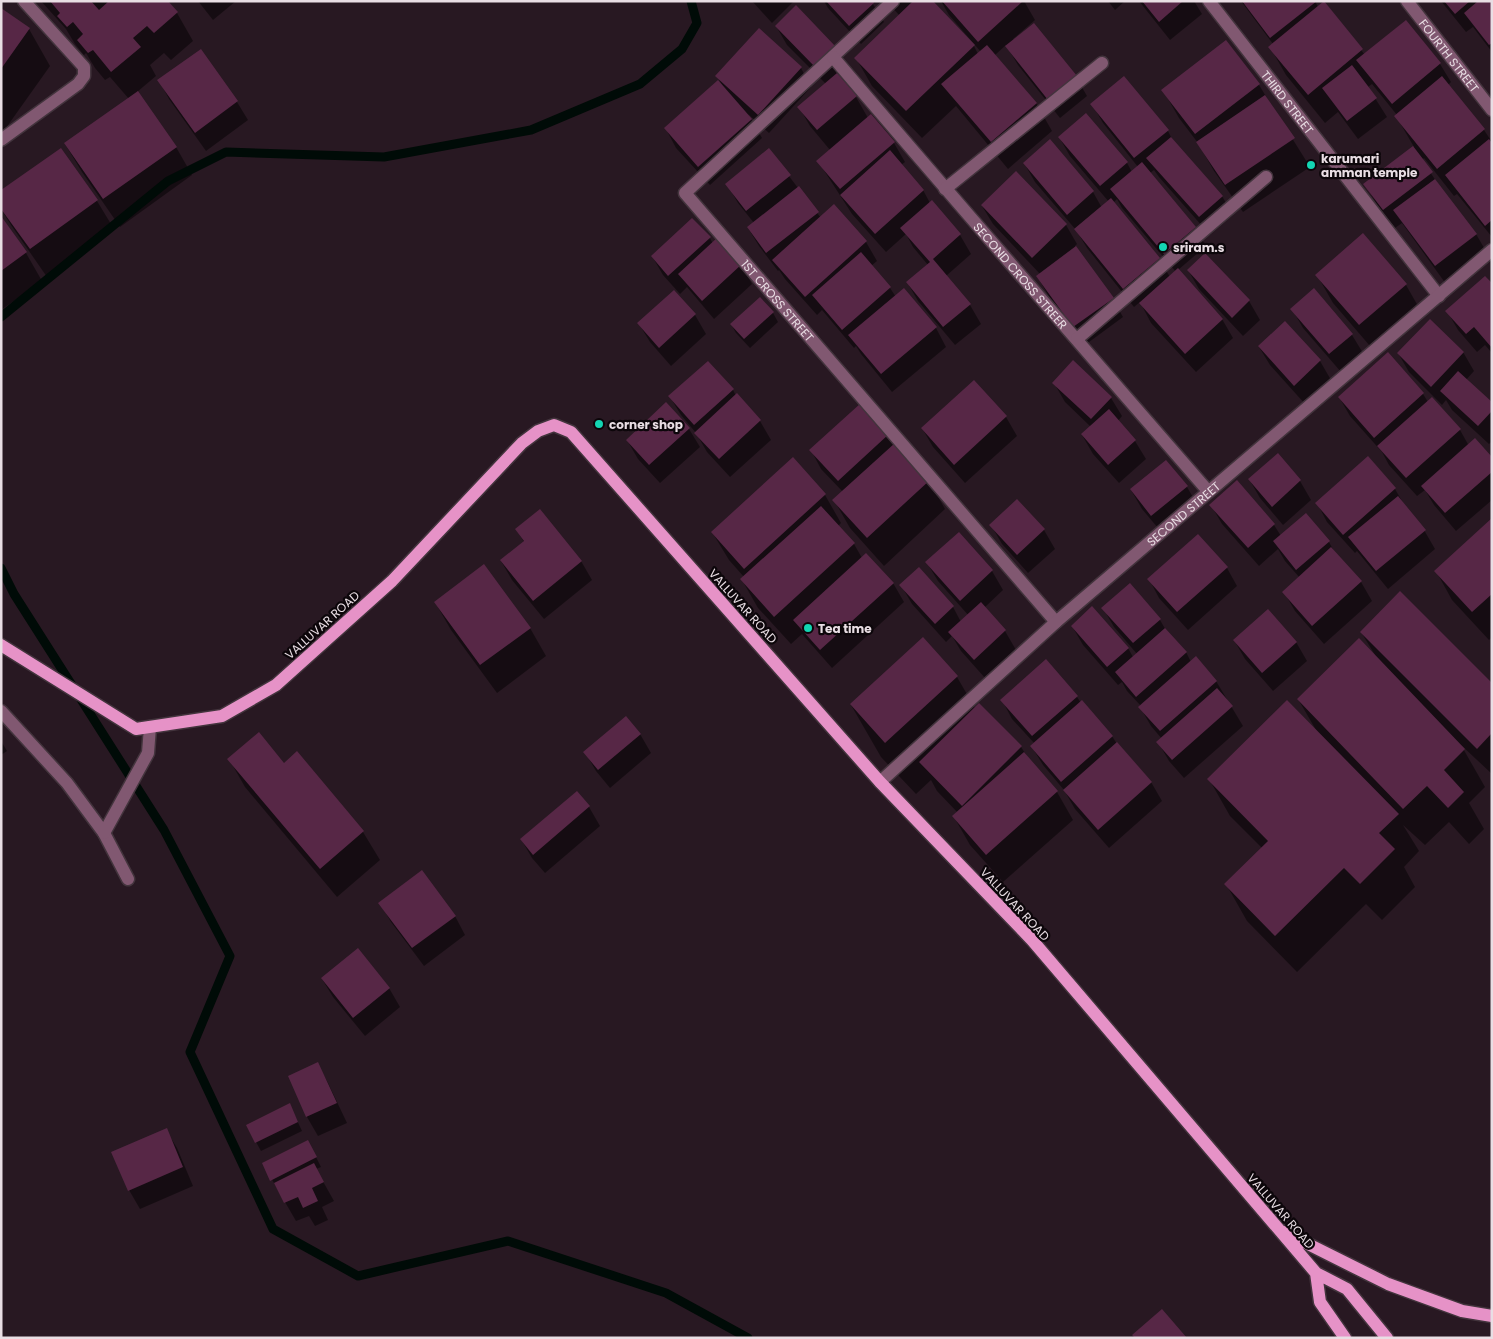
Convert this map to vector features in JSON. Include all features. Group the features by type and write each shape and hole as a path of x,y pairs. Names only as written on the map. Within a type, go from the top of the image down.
{"main road":[{"name":"VALLUVAR ROAD","path":"1,645 136,729 222,716 276,685 392,581 522,443 538,430 554,425 570,432 880,782 1032,940 1316,1273"},
{"path":"1277,1228 1388,1284 1462,1311 1492,1316"},
{"path":"1316,1273 1320,1302 1344,1338"},
{"path":"1316,1273 1347,1289 1387,1338"}],"street":[{"path":"1,140 78,84 84,76 84,67 24,1"},
{"name":"THIRD STREET","path":"1209,1 1439,296"},
{"name":"FOURTH STREET","path":"1407,1 1492,110"},
{"name":"1ST CROSS STREET","path":"889,3 685,193 1056,622"},
{"name":"SECOND CROSS STREER","path":"833,57 945,189 1208,491"},
{"path":"945,189 1102,63"},
{"path":"1077,340 1266,177"},
{"name":"SECOND STREET","path":"880,782 1056,622 1492,250"},
{"path":"1,712 67,783 104,833 128,879"},
{"path":"104,833 148,753 150,727"}],"building":[{"path":"50,1 91,1 99,10 109,1 168,1 178,12 154,33 147,26 133,38 141,47 111,72 93,50 88,53 77,40 83,34 73,22 67,27 57,16 60,13"},
{"path":"826,1 873,1 874,3 849,26"},
{"path":"913,1 933,1 975,45 906,111 854,58"},
{"path":"942,1 1023,1 978,42"},
{"path":"1142,1 1183,1 1159,22"},
{"path":"1242,1 1317,1 1270,38"},
{"path":"1324,1 1363,49 1308,95 1268,47"},
{"path":"1444,1 1470,1 1455,14"},
{"path":"1478,1 1492,1 1492,43 1489,45 1464,13"},
{"path":"796,5 836,47 815,67 775,26"},
{"path":"1,8 30,28 1,69"},
{"path":"1406,20 1441,63 1392,104 1356,60"},
{"path":"1034,23 1077,76 1048,100 1005,46"},
{"path":"759,28 802,67 758,115 715,76"},
{"path":"1226,40 1260,84 1195,134 1161,90"},
{"path":"987,45 1037,103 991,142 941,84"},
{"path":"201,49 238,101 195,133 157,80"},
{"path":"1352,65 1377,98 1347,121 1322,88"},
{"path":"837,73 857,96 817,130 797,107"},
{"path":"1124,76 1169,130 1134,158 1090,104"},
{"path":"1442,76 1485,129 1437,169 1394,116"},
{"path":"718,80 752,119 698,167 664,128"},
{"path":"138,91 177,147 103,199 64,143"},
{"path":"1265,95 1295,138 1225,185 1196,142"},
{"path":"1086,113 1128,162 1100,186 1058,137"},
{"path":"871,114 895,142 840,189 816,161"},
{"path":"1171,137 1223,196 1199,217 1146,158"},
{"path":"1050,139 1094,191 1067,215 1023,163"},
{"path":"1489,139 1492,143 1492,220 1485,226 1445,175"},
{"path":"1413,146 1433,172 1383,210 1363,184"},
{"path":"61,148 98,200 30,249 1,209 1,190"},
{"path":"769,148 791,175 746,211 725,184"},
{"path":"890,150 924,190 875,234 840,195"},
{"path":"1142,162 1196,227 1164,254 1110,189"},
{"path":"1016,171 1067,224 1032,258 981,205"},
{"path":"1435,179 1477,234 1435,266 1393,210"},
{"path":"799,186 819,212 766,253 747,227"},
{"path":"1111,198 1160,258 1123,289 1074,229"},
{"path":"932,200 961,234 933,259 971,304 943,327 906,282 930,262 900,228"},
{"path":"834,204 867,241 805,297 772,260"},
{"path":"1,216 27,252 1,271"},
{"path":"692,218 711,237 668,276 651,256"},
{"path":"1363,233 1407,284 1359,325 1315,275"},
{"path":"718,237 742,264 702,301 678,274"},
{"path":"1076,246 1114,298 1073,327 1036,276"},
{"path":"861,252 891,287 842,330 812,295"},
{"path":"1205,253 1250,300 1232,318 1187,270"},
{"path":"1178,268 1223,319 1185,354 1139,303"},
{"path":"1485,276 1492,283 1492,348 1474,327 1466,334 1445,311"},
{"path":"904,288 937,327 881,374 848,335"},
{"path":"1314,288 1353,334 1329,354 1290,309"},
{"path":"674,290 696,314 659,348 637,323"},
{"path":"760,297 774,312 744,339 730,324"},
{"path":"1430,319 1464,352 1431,387 1397,353"},
{"path":"1285,321 1321,360 1294,386 1258,346"},
{"path":"1388,352 1424,393 1374,438 1338,397"},
{"path":"1073,360 1112,397 1091,419 1052,383"},
{"path":"708,361 734,389 694,425 668,396"},
{"path":"1458,371 1492,402 1492,411 1478,426 1440,391"},
{"path":"974,380 1007,416 954,465 921,428"},
{"path":"737,393 761,420 719,459 694,433"},
{"path":"1432,397 1461,429 1406,478 1377,446"},
{"path":"666,402 690,428 649,465 626,440"},
{"path":"861,403 889,434 838,481 809,450"},
{"path":"1109,409 1136,440 1108,465 1081,434"},
{"path":"1475,438 1492,457 1492,472 1445,513 1421,486"},
{"path":"895,443 930,480 867,538 832,500"},
{"path":"1278,453 1301,480 1272,507 1248,479"},
{"path":"1368,456 1396,488 1343,535 1315,503"},
{"path":"793,457 826,494 744,569 711,532"},
{"path":"1166,460 1188,486 1151,516 1130,489"},
{"path":"1237,480 1275,524 1248,548 1209,505"},
{"path":"1398,496 1426,530 1376,571 1348,537"},
{"path":"1017,499 1045,529 1017,555 989,525"},
{"path":"821,506 855,543 774,617 740,579"},
{"path":"540,509 582,561 533,601 500,560 524,541 515,529"},
{"path":"1306,513 1330,541 1296,570 1273,541"},
{"path":"1492,518 1492,594 1472,612 1434,571"},
{"path":"959,532 993,570 960,601 925,562"},
{"path":"1198,534 1228,567 1177,612 1147,579"},
{"path":"1331,547 1362,581 1312,626 1282,592"},
{"path":"866,553 894,583 820,650 793,620"},
{"path":"484,564 531,628 480,665 434,602"},
{"path":"919,567 954,606 935,624 899,585"},
{"path":"1130,583 1161,619 1133,643 1101,608"},
{"path":"1400,591 1492,683 1492,733 1477,749 1360,632"},
{"path":"981,602 1006,630 974,660 948,632"},
{"path":"1092,606 1129,648 1107,667 1071,626"},
{"path":"1268,609 1297,642 1262,673 1233,640"},
{"path":"1165,628 1187,652 1136,697 1115,672"},
{"path":"923,637 958,676 885,743 850,704"},
{"path":"1359,638 1465,749 1444,770 1464,792 1448,808 1427,786 1403,809 1297,699"},
{"path":"1196,656 1217,681 1160,731 1138,707"},
{"path":"1046,659 1078,696 1032,736 1000,700"},
{"path":"1217,688 1233,706 1172,760 1156,742"},
{"path":"1082,700 1113,736 1061,782 1030,746"},
{"path":"1287,700 1399,814 1379,833 1395,849 1360,884 1344,868 1275,936 1224,884 1268,841 1207,779"},
{"path":"979,703 1022,746 962,806 919,762"},
{"path":"626,716 641,734 598,770 583,752"},
{"path":"259,732 284,763 297,751 364,831 320,869 227,759"},
{"path":"1117,742 1152,782 1098,830 1063,790"},
{"path":"1024,752 1058,791 986,855 952,816"},
{"path":"577,791 590,806 533,855 520,839"},
{"path":"422,870 456,916 412,948 378,903"},
{"path":"358,948 390,988 353,1018 321,978"},
{"path":"318,1062 337,1103 306,1117 288,1076"},
{"path":"290,1103 298,1122 255,1143 246,1125"},
{"path":"167,1128 183,1167 128,1191 111,1152"},
{"path":"308,1140 317,1157 270,1181 262,1163"},
{"path":"314,1163 324,1182 312,1188 318,1201 303,1208 298,1197 284,1203 274,1183"},
{"path":"1162,1309 1187,1338 1135,1338 1132,1335"}],"waterway":[{"path":"1,317 168,181 226,152 384,157 531,130 640,84 682,49 697,23 691,1"},
{"path":"1,568 14,594 164,830 230,956 190,1052 273,1229 358,1276 508,1241 666,1293 748,1338"}],"place":[{"name":"karumari amman temple","path":"1311,165"},
{"name":"sriram.s","path":"1163,247"},
{"name":"corner shop","path":"599,424"},
{"name":"Tea time","path":"808,628"}]}
